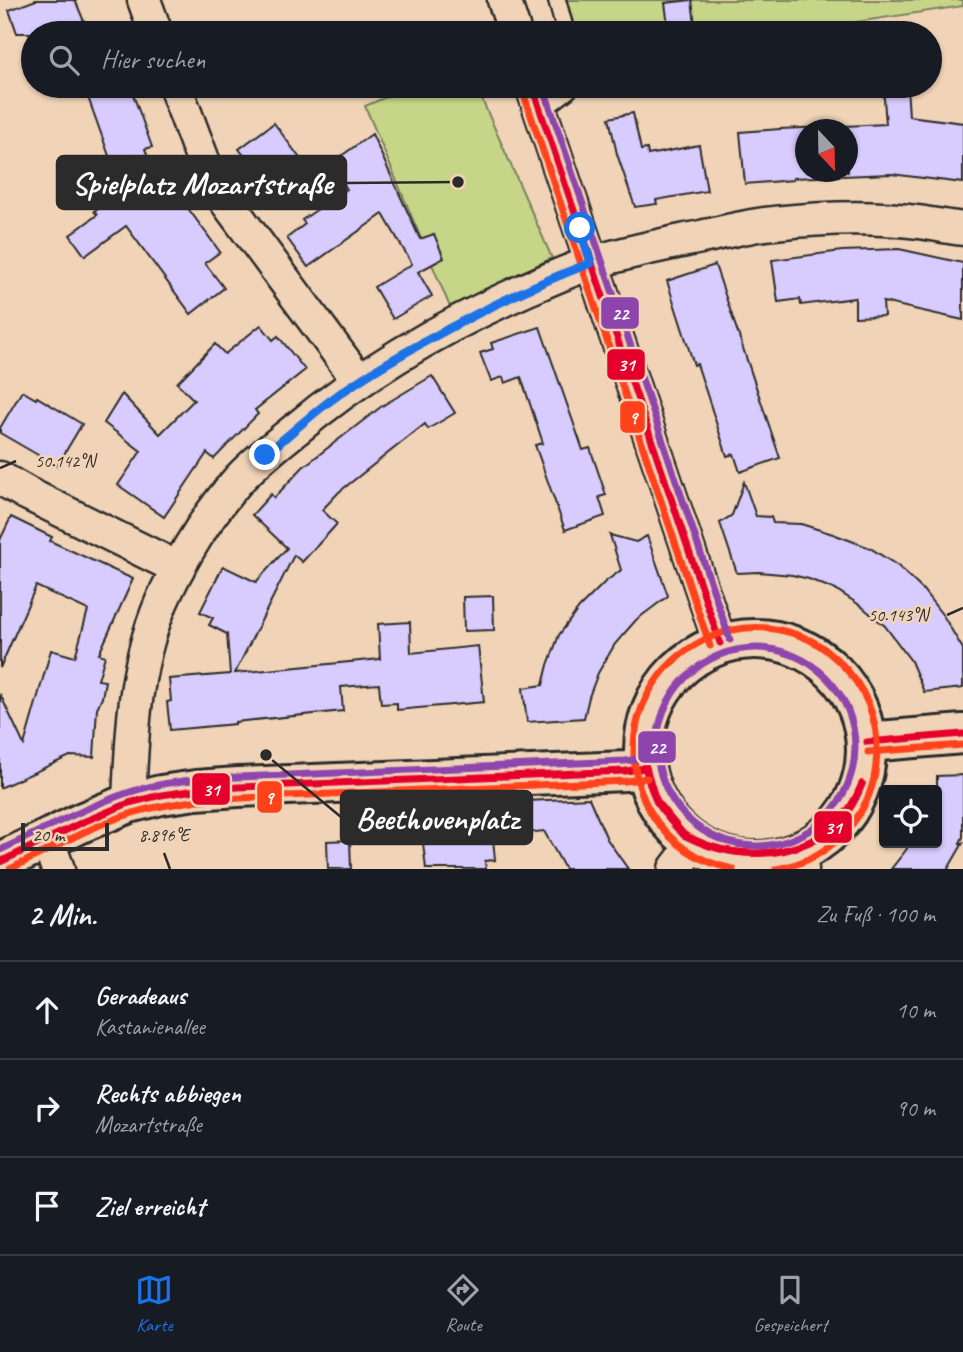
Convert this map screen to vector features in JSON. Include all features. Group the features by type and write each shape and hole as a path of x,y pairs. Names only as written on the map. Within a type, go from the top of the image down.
{"main road":[{"path":"748,638 778,640 804,648 826,663 851,691 861,711 867,742 862,783 851,808 831,833 814,844 800,861 742,860 715,854 685,856 671,823 652,794 643,754 646,726 657,696 675,671 696,654 720,643 748,638"},
{"path":"867,742 963,734"},
{"path":"0,862 53,854 96,817 130,803 162,795 206,789 645,768"}],"street":[{"path":"144,0 152,21"},
{"path":"504,0 511,21"},
{"path":"179,98 192,136 223,197 359,381"},
{"path":"537,99 720,643"},
{"path":"130,803 132,729 140,674 156,615 178,568 196,536 239,479 323,406 359,381 489,306 591,263 653,247 771,223 821,220 916,222 963,229"},
{"path":"0,478 178,568"}],"lane":[{"path":"557,0 563,21"}],"green space":[{"path":"562,0 963,0 963,6 863,21 567,21"},
{"path":"384,98 481,98 552,258 450,307 365,106"}],"building":[{"path":"36,0 75,0 84,21 21,21 21,33 17,33 9,10"},
{"path":"692,0 695,21 667,21 665,3"},
{"path":"88,98 134,98 152,147 145,149 164,201 176,192 220,252 205,263 224,288 191,314 126,226 85,256 70,235 97,215 94,211 122,192"},
{"path":"884,98 908,98 909,116 963,123 963,183 891,174 858,175 858,125 886,124"},
{"path":"633,113 641,150 647,149 648,155 699,145 707,191 656,200 657,204 635,207 617,154 609,118"},
{"path":"274,123 302,161 268,186 239,149"},
{"path":"795,128 795,178 745,184 740,132"},
{"path":"372,134 420,239 434,234 444,258 418,272 432,296 393,319 374,287 412,264 383,214 308,267 287,238 305,224 302,220 347,189 330,164"},
{"path":"899,249 963,263 963,320 883,302 884,316 855,317 855,298 801,305 800,299 778,302 772,260 842,251"},
{"path":"715,265 780,458 740,472 734,454 727,456 667,281"},
{"path":"261,325 273,340 278,336 305,370 255,410 258,414 214,459 207,453 164,517 118,485 141,451 104,423 122,394 160,434 194,400 177,383 215,344 225,354"},
{"path":"540,327 583,450 590,448 606,495 599,497 605,516 565,530 535,445 543,443 521,377 505,383 503,377 491,381 480,353 493,349 491,343"},
{"path":"432,376 455,413 428,429 425,424 339,492 322,510 337,524 302,562 294,555 235,673 380,659 378,624 410,622 411,653 478,646 484,702 397,710 397,703 381,704 379,684 341,687 343,711 170,730 167,702 171,701 169,679 230,674 227,634 209,625 213,618 200,612 223,566 256,582 287,548 252,515 271,494 274,498 303,467 382,406"},
{"path":"22,391 82,424 57,466 0,433 0,428"},
{"path":"744,482 756,516 771,517 773,523 801,524 833,534 870,548 898,566 923,590 944,617 963,649 963,688 924,692 911,661 885,626 838,591 792,575 737,573 720,523 732,515"},
{"path":"11,517 52,537 50,541 133,579 99,654 105,656 98,680 105,681 97,708 94,757 70,756 0,788 0,694 24,745 51,650 75,657 88,610 36,586 0,668 0,540"},
{"path":"610,535 636,542 647,536 668,596 636,620 615,644 598,673 584,718 527,722 523,688 543,685 559,635 579,608 621,570"},
{"path":"493,596 494,630 464,631 463,597"},
{"path":"963,775 963,837 960,843 963,843 948,869 891,869 907,848 942,848 942,785 937,785 937,776"},
{"path":"589,798 607,839 628,869 565,869 544,831 527,833 527,801"},
{"path":"492,827 495,860 485,861 486,869 426,869 422,834"},
{"path":"350,840 351,869 328,869 327,841"}],"transit line":[{"name":"9","path":"525,98 710,646"},
{"name":"31","path":"536,98 720,643"},
{"name":"22","path":"547,98 730,640"},
{"name":"9","path":"733,869 693,854 664,830 644,799 635,764 636,728 648,693 672,663 706,639 729,631 760,628 799,635 827,651 855,680 868,702 877,741"},
{"name":"22","path":"756,648 794,656 826,677 847,709 855,747 847,785 826,817 794,838 756,846 718,838 686,817 665,785 657,747 665,709 686,677 718,656 756,648"},
{"name":"31","path":"867,742 963,734"},
{"name":"9","path":"776,869 793,865 823,851 848,829 866,802 872,786 877,742"},
{"name":"9","path":"868,752 963,745"},
{"name":"22","path":"0,850 108,800 152,786 180,781 625,761 643,758"},
{"name":"31","path":"645,764 656,801 684,835"},
{"name":"31","path":"645,764 658,803 669,820 684,835"},
{"name":"31","path":"0,862 83,822 129,803 161,795 238,787 626,771 645,768"},
{"name":"9","path":"10,869 117,818 197,800 647,778"},
{"name":"31","path":"684,835 709,846 735,852 767,852 799,846 814,840 840,821 852,805 862,784"},
{"name":"31","path":"684,835 709,846 734,852 786,850 810,842 831,828 849,809 862,784"}],"place":[{"name":"Spielplatz Mozartstraße","path":"458,182"},
{"name":"Beethovenplatz","path":"266,755"}],"route":[{"path":"265,455 323,406 408,351 489,306 591,263 580,228"}]}
